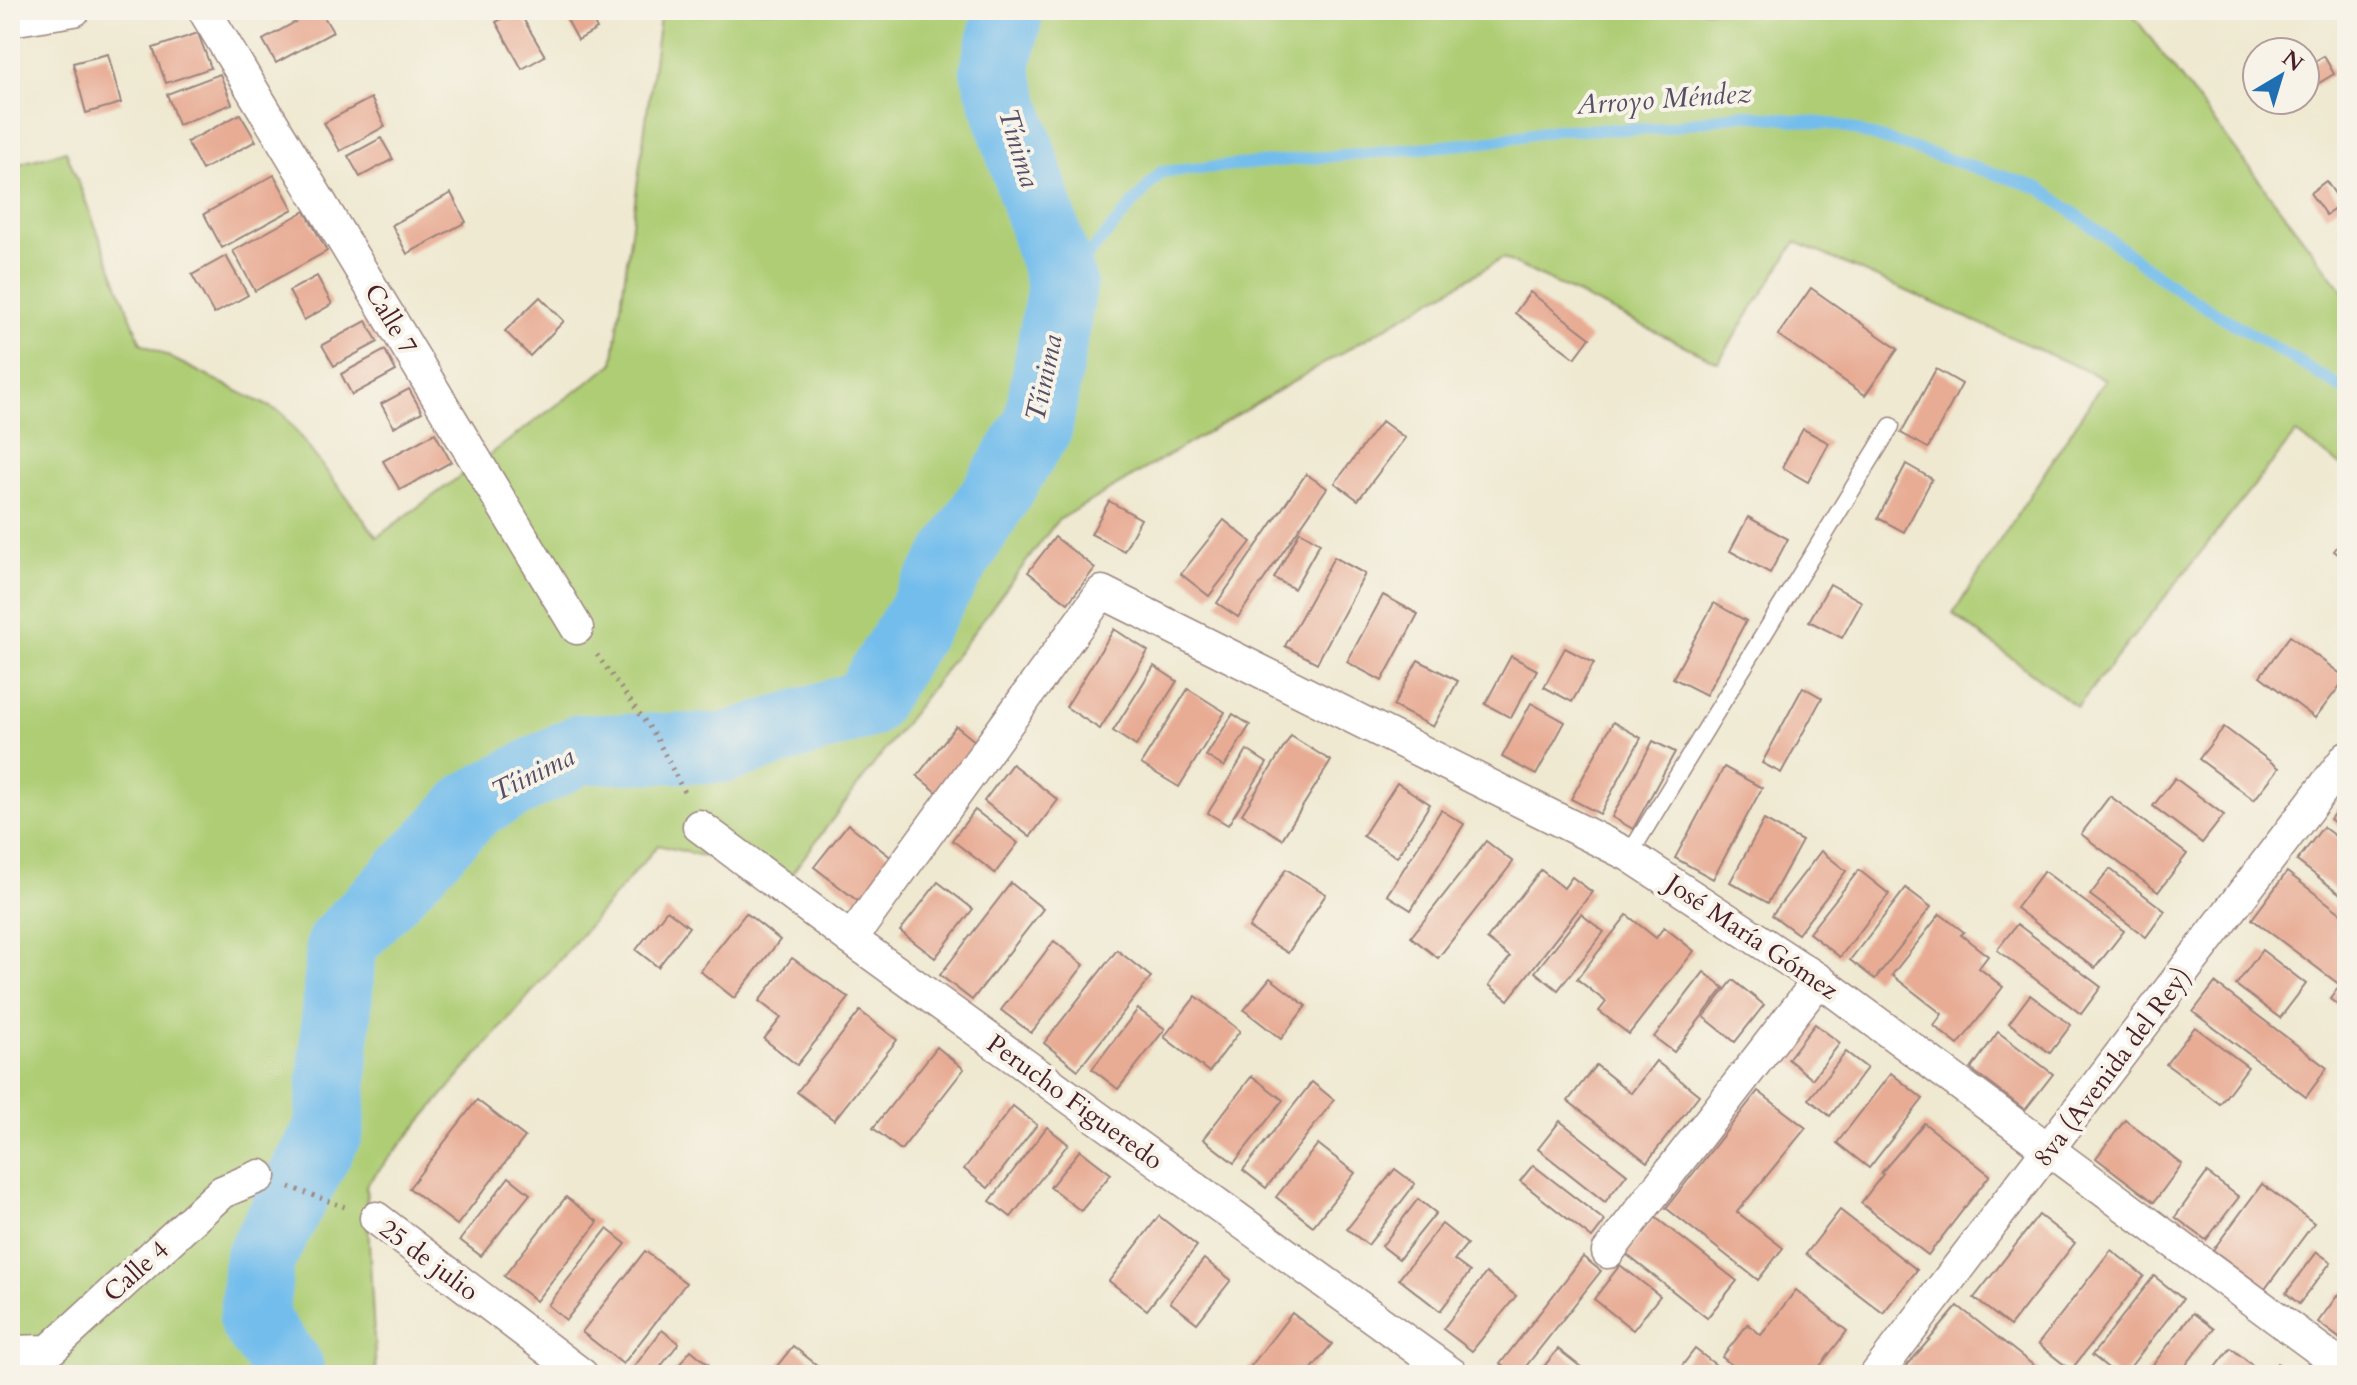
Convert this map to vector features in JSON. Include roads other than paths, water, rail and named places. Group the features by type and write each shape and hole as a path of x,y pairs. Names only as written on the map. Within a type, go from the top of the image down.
{"street":[{"path":"10,20 74,10"},
{"name":"Calle 7","path":"204,10 577,628"},
{"name":"José María Gómez","path":"851,939 1102,592 1629,855 1819,980 2347,1370"},
{"name":"8va (Avenida del Rey)","path":"1876,1375 2347,757"},
{"name":"Perucho Figueredo","path":"695,816 851,939 1453,1375"},
{"path":"1608,1252 1819,980"},
{"name":"Calle 4","path":"10,1352 49,1351 222,1192 260,1176"},
{"name":"25 de julio","path":"376,1218 582,1375"}],"lane":[{"path":"1629,855 1891,426"}],"waterway":[{"name":"Tíinima","path":"289,1375 289,1369 254,1320 259,1260 329,1129 341,944 474,804 580,749 724,748 865,704 1038,426 1062,285 995,70 1009,10"},
{"name":"Arroyo Méndez","path":"1062,285 1161,172 1486,142 1556,130 1659,129 1740,114 1838,125 2040,188 2179,291 2347,391"}],"water label":[{"name":"Tínima","path":"1019,148"}]}
